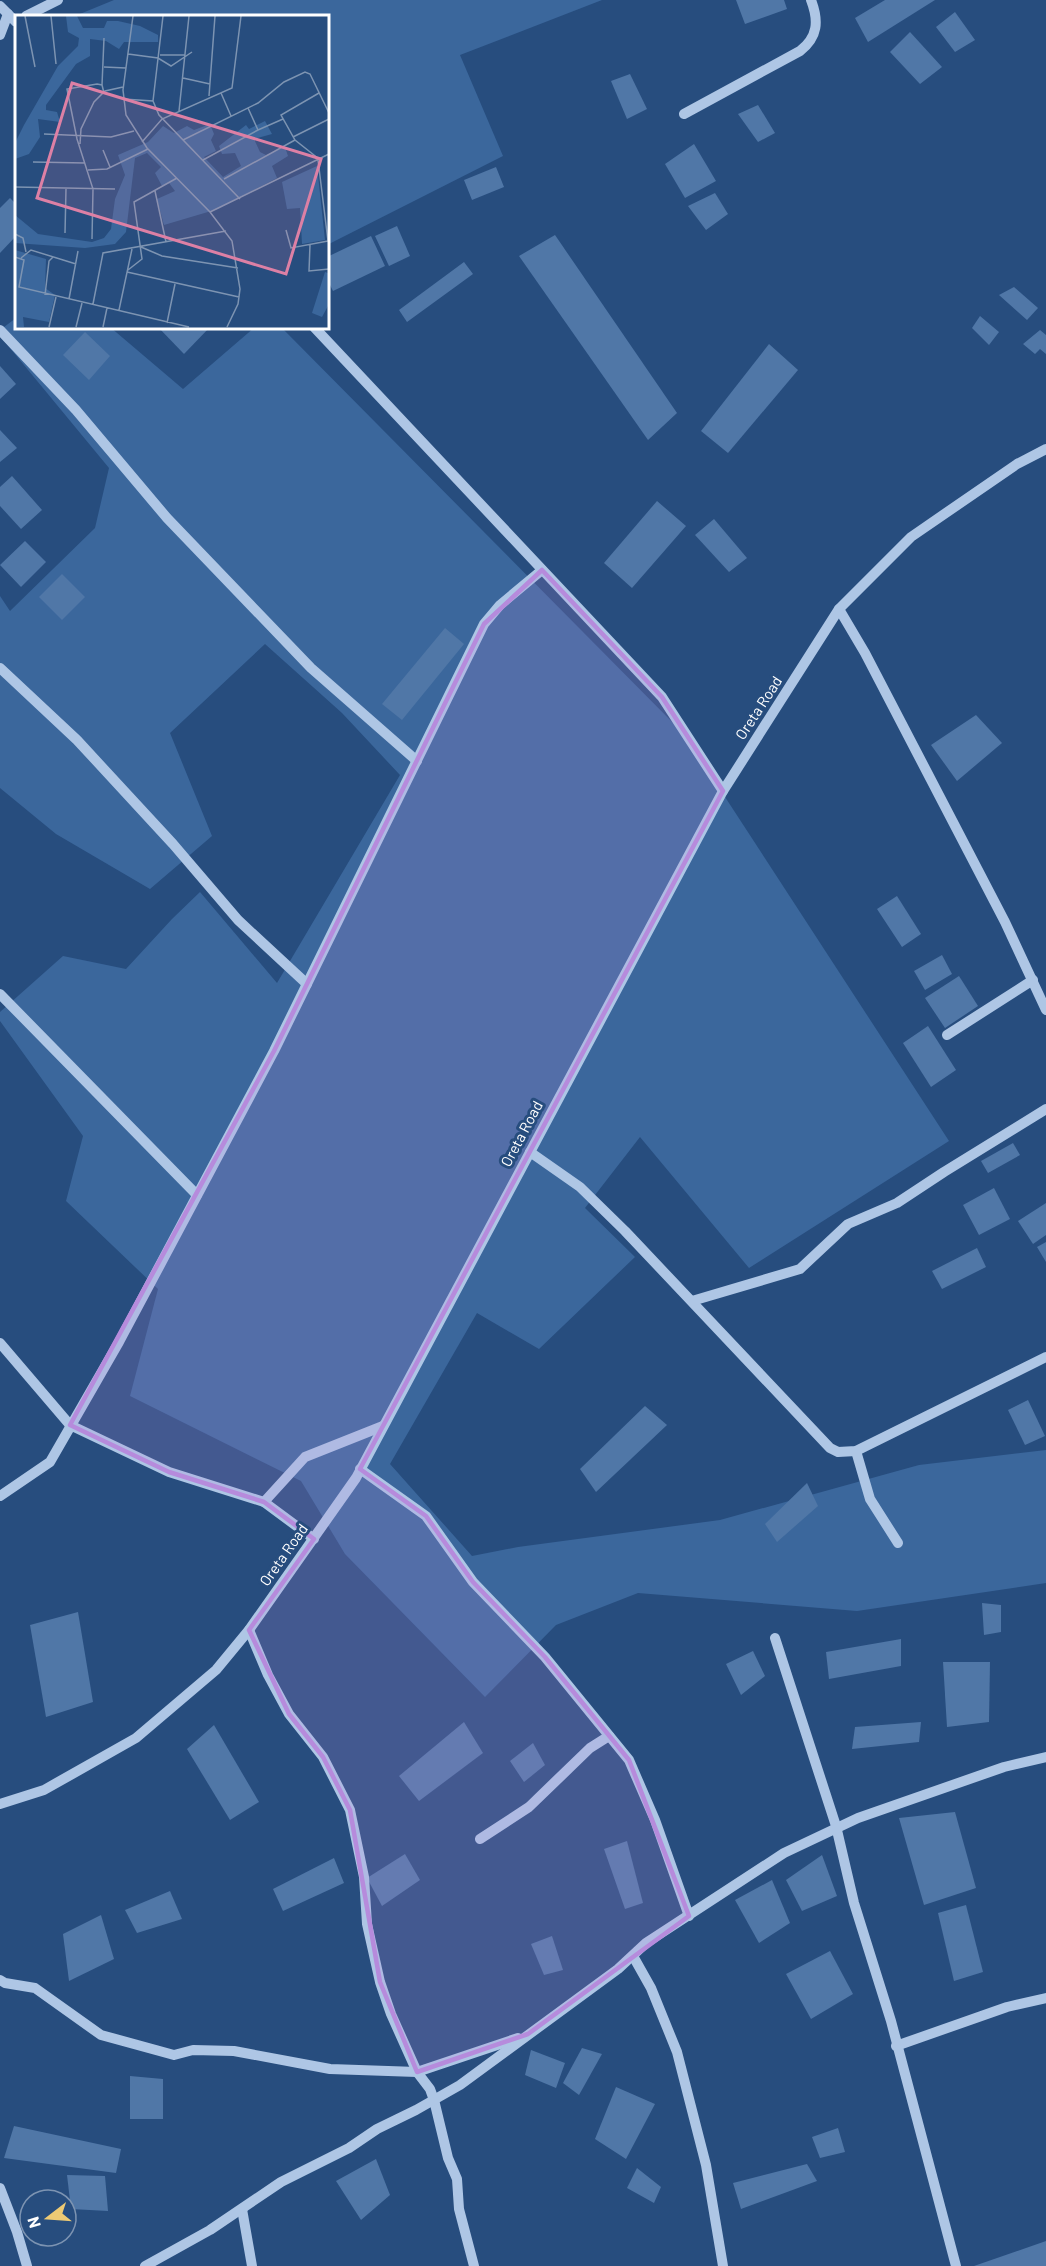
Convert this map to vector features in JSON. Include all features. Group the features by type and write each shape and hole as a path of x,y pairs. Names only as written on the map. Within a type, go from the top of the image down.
{"street":[{"path":"28,15 58,0"},
{"path":"684,114 810,44 817,27 811,0"},
{"path":"0,35 12,17"},
{"path":"315,328 662,698 723,791"},
{"path":"0,330 76,410 167,518 311,668 417,761"},
{"name":"Oreta Road","path":"2,1801 44,1790 136,1738 216,1670 249,1630 314,1539 360,1469 723,791 839,609 911,537 1017,464 1046,449"},
{"path":"0,1496 50,1462 119,1342 274,1051 484,624 500,604 542,570"},
{"path":"839,609 882,684 1005,922 1046,1010"},
{"path":"0,668 77,740 173,844 238,920 307,984"},
{"path":"947,1035 1033,980"},
{"path":"0,994 197,1195"},
{"path":"692,1301 800,1269 848,1224 897,1203 1046,1109"},
{"path":"530,1152 580,1187 692,1301 830,1448 838,1452 856,1451 1046,1357"},
{"path":"0,1343 70,1425 169,1472 264,1502 314,1539"},
{"path":"264,1502 305,1458 383,1426"},
{"path":"856,1451 870,1499 898,1543"},
{"path":"360,1469 426,1516 473,1582 545,1657 628,1760 659,1831 689,1916"},
{"path":"249,1630 288,1714 323,1757 350,1810 364,1877 367,1924 380,1982 417,2072 430,2089 434,2100 448,2158 457,2179 459,2209 474,2266"},
{"path":"775,1638 837,1826 851,1892 879,1978 956,2266"},
{"path":"480,1839 529,1807 590,1748 609,1736"},
{"path":"145,2266 210,2230 281,2182 349,2148 391,2121 465,2082 618,1969 646,1943 784,1853 837,1826 1004,1767 1046,1757"},
{"path":"633,1956 667,2024 679,2059 706,2165 723,2266"},
{"path":"1,1981 35,1988 101,2035 174,2055 193,2050 234,2051 330,2069 417,2072 528,2034"},
{"path":"896,2046 1007,2007 1046,1998"},
{"path":"0,2188 27,2266"},
{"path":"242,2209 252,2266"}],"highlighted area":[{"path":"542,570 662,697 723,791 360,1469 426,1516 473,1582 545,1657 629,1760 689,1916 528,2034 417,2072 380,1982 350,1810 323,1757 289,1714 249,1630 314,1539 264,1502 169,1472 70,1425 274,1051 484,624"}],"shaded area":[{"path":"114,0 602,0 460,55 503,156 328,244 328,15 77,15"},
{"path":"15,319 15,328 111,328 183,389 254,328 282,328 684,734 949,1141 749,1268 640,1137 585,1208 635,1257 539,1349 477,1313 390,1464 472,1556 518,1547 720,1520 919,1465 1046,1450 1046,1583 857,1611 638,1593 556,1625 485,1697 345,1554 301,1481 130,1396 158,1289 66,1201 83,1136 0,1021 0,1012 63,956 126,969 200,892 277,983 400,775 342,713 265,644 170,733 212,836 150,889 56,834 0,788 0,596 10,611 95,528 109,468 0,336 0,330"}],"building":[{"path":"736,0 784,0 787,9 745,24"},
{"path":"885,0 935,0 868,42 855,18"},
{"path":"955,12 975,40 955,52 936,27"},
{"path":"910,32 942,67 920,84 890,52"},
{"path":"630,74 647,109 627,119 611,81"},
{"path":"758,105 775,133 758,142 738,114"},
{"path":"694,144 716,181 685,198 665,164"},
{"path":"496,167 504,187 472,200 464,180"},
{"path":"715,193 728,214 706,230 688,206"},
{"path":"10,198 15,203 15,237 0,253 0,208"},
{"path":"397,226 410,256 389,266 375,236"},
{"path":"555,235 677,413 648,440 519,256"},
{"path":"371,236 385,266 333,291 328,281 328,257"},
{"path":"464,262 473,274 407,322 399,310"},
{"path":"1014,287 1038,308 1027,320 999,295"},
{"path":"980,316 999,332 989,345 972,328"},
{"path":"159,328 209,328 184,354"},
{"path":"1040,330 1046,335 1046,354 1040,349 1035,354 1023,344"},
{"path":"85,332 110,356 89,380 63,355"},
{"path":"769,344 798,370 728,453 701,431"},
{"path":"0,366 16,384 0,399"},
{"path":"0,430 17,448 0,462"},
{"path":"12,476 42,510 21,529 0,506 0,487"},
{"path":"657,501 686,526 632,588 604,563"},
{"path":"714,519 747,558 729,572 695,535"},
{"path":"25,541 46,562 21,587 0,565"},
{"path":"62,574 85,597 62,620 39,597"},
{"path":"445,628 464,644 402,720 382,704"},
{"path":"976,715 1002,743 957,781 931,745"},
{"path":"897,896 921,934 902,947 877,909"},
{"path":"942,955 952,974 925,990 914,971"},
{"path":"959,976 978,1006 945,1028 925,998"},
{"path":"928,1026 956,1070 931,1087 903,1043"},
{"path":"1013,1143 1020,1155 988,1173 981,1161"},
{"path":"994,1188 1010,1219 979,1235 963,1205"},
{"path":"1046,1203 1046,1235 1033,1244 1018,1221"},
{"path":"1046,1242 1046,1262 1037,1247"},
{"path":"977,1248 986,1267 942,1289 932,1271"},
{"path":"1028,1400 1045,1436 1025,1445 1008,1410"},
{"path":"645,1406 667,1425 596,1492 580,1469"},
{"path":"807,1483 818,1506 777,1542 765,1524"},
{"path":"982,1603 1001,1605 1001,1632 984,1635"},
{"path":"78,1612 93,1702 46,1717 30,1625"},
{"path":"901,1639 901,1666 829,1679 826,1652"},
{"path":"753,1651 765,1676 741,1695 726,1664"},
{"path":"943,1662 990,1662 989,1722 947,1727"},
{"path":"464,1722 483,1753 419,1801 399,1776"},
{"path":"921,1722 919,1742 852,1749 855,1727"},
{"path":"214,1725 259,1802 230,1820 187,1749"},
{"path":"533,1743 545,1765 524,1782 510,1761"},
{"path":"955,1812 976,1888 924,1905 899,1818"},
{"path":"627,1841 643,1903 625,1909 604,1849"},
{"path":"405,1854 420,1880 382,1906 367,1878"},
{"path":"822,1855 837,1896 802,1911 786,1880"},
{"path":"334,1858 344,1883 283,1911 273,1889"},
{"path":"772,1880 790,1923 759,1943 735,1900"},
{"path":"170,1891 182,1919 137,1933 125,1910"},
{"path":"966,1905 983,1972 954,1981 938,1913"},
{"path":"101,1915 114,1959 69,1981 63,1934"},
{"path":"552,1936 563,1970 544,1975 531,1944"},
{"path":"830,1951 853,1994 811,2019 786,1974"},
{"path":"582,2048 602,2054 579,2095 563,2083"},
{"path":"531,2050 565,2063 556,2088 525,2075"},
{"path":"130,2076 163,2079 163,2119 130,2119"},
{"path":"616,2087 655,2104 626,2159 595,2139"},
{"path":"14,2126 121,2149 116,2173 4,2158"},
{"path":"838,2128 845,2152 820,2158 812,2137"},
{"path":"376,2159 390,2195 361,2220 336,2181"},
{"path":"807,2164 817,2181 741,2209 733,2183"},
{"path":"637,2168 661,2187 654,2203 627,2188"},
{"path":"67,2175 105,2176 108,2211 78,2209 78,2188 69,2188"},
{"path":"1046,2241 1046,2266 974,2266"}]}
